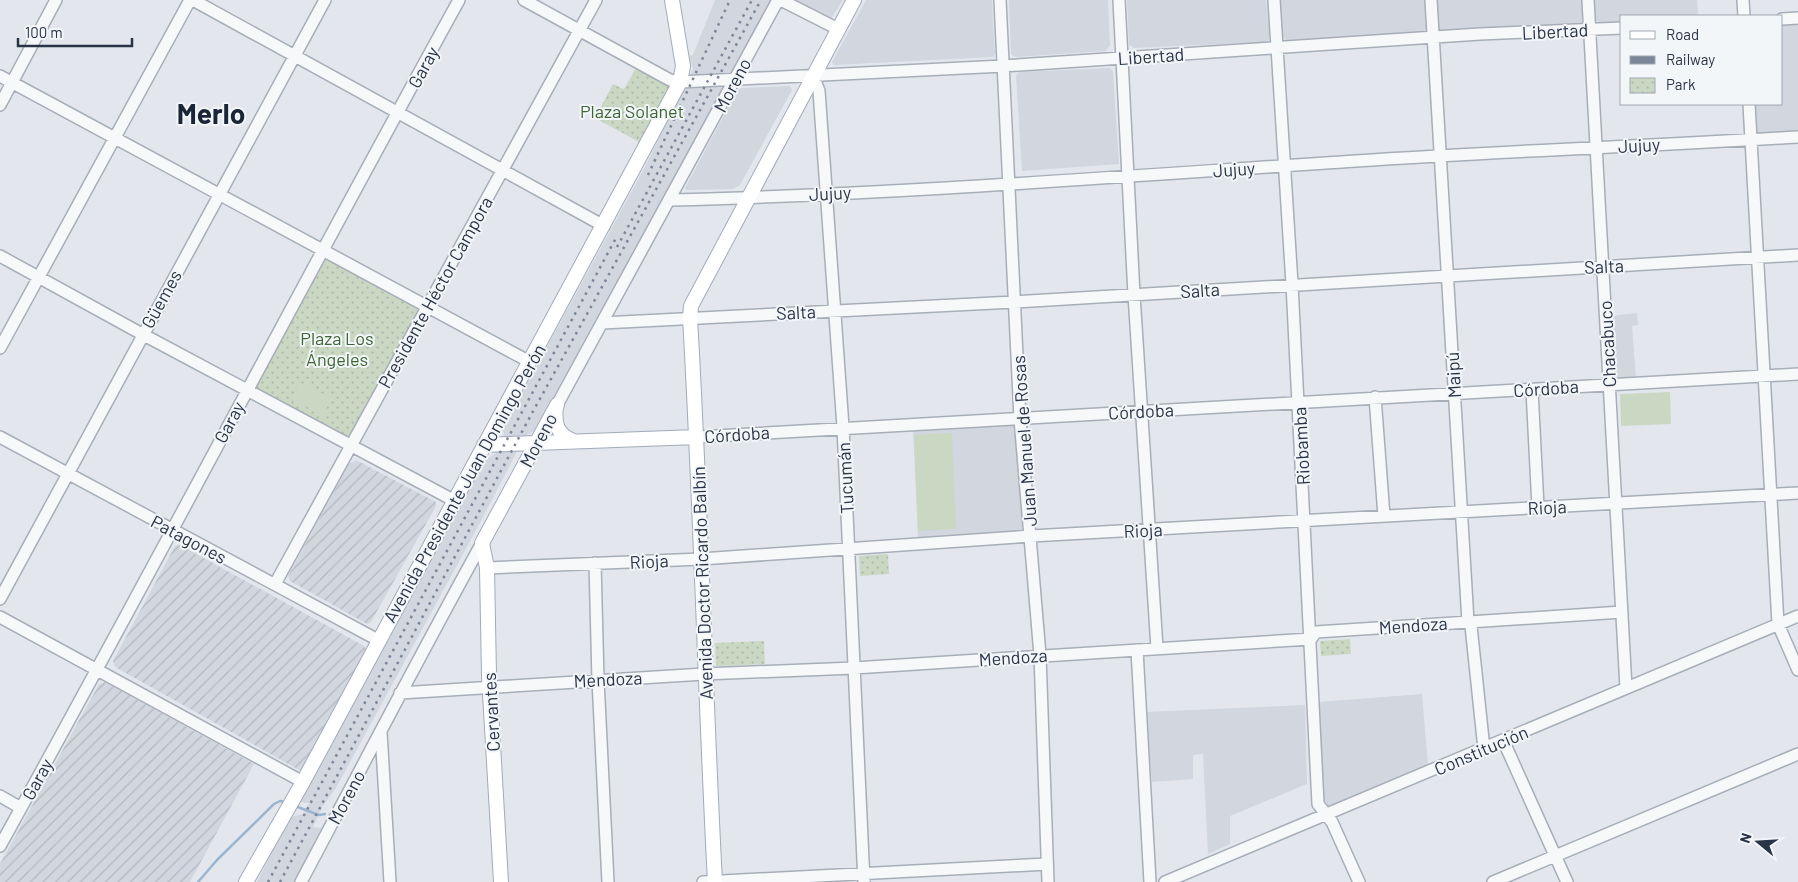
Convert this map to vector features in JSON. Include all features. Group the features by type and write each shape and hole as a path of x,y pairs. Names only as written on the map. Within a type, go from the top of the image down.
{"main road":[{"path":"672,0 683,66 680,82"},
{"path":"813,75 854,0"},
{"name":"Avenida Doctor Ricardo Balbín","path":"711,882 702,559 690,318 694,298 813,75"},
{"name":"Avenida Presidente Juan Domingo Perón","path":"246,882 303,782 680,82"},
{"path":"557,405 555,418 557,429 564,438 575,441"},
{"name":"Moreno","path":"482,543 557,405"},
{"name":"Córdoba","path":"484,445 697,436"},
{"name":"Cervantes","path":"482,543 487,568 489,687 501,882"}],"street":[{"path":"0,105 56,0"},
{"path":"0,348 38,276 192,0 604,226"},
{"name":"Güemes","path":"0,599 142,334 325,0"},
{"name":"Garay","path":"0,846 98,668 321,250 459,0"},
{"path":"524,0 670,80 680,82"},
{"name":"Presidente Héctor Campora","path":"274,584 596,0"},
{"path":"780,0 838,29"},
{"name":"Moreno","path":"557,405 780,0"},
{"name":"Juan Manuel de Rosas","path":"1000,0 1020,419 1040,655 1048,882"},
{"path":"1118,0 1134,295 1158,648"},
{"name":"Riobamba","path":"1274,0 1305,520 1318,804 1332,822 1359,882"},
{"name":"Maipú","path":"1431,0 1460,512 1468,622 1471,626 1484,749"},
{"name":"Chacabuco","path":"1588,0 1626,688"},
{"path":"1743,0 1744,15"},
{"path":"1783,19 1798,18"},
{"name":"Libertad","path":"680,82 1003,66 1277,47 1620,28"},
{"name":"Tucumán","path":"813,75 819,91 842,427 864,877"},
{"path":"0,76 530,362"},
{"path":"1749,105 1778,624 1798,670"},
{"name":"Jujuy","path":"671,200 748,198 1129,177 1440,156 1798,137"},
{"name":"Salta","path":"602,322 1014,302 1447,274 1798,255"},
{"path":"0,256 455,501"},
{"name":"Córdoba","path":"697,436 1798,374"},
{"path":"1532,390 1538,508"},
{"path":"1375,397 1384,516"},
{"name":"Patagones","path":"0,437 378,640"},
{"name":"Rioja","path":"487,568 702,559 1031,536 1798,493"},
{"name":"Moreno","path":"301,882 400,693 482,543"},
{"path":"595,564 598,680 608,882"},
{"name":"Mendoza","path":"400,693 704,674 854,668 1311,639 1316,632 1622,612"},
{"name":"Constitución","path":"1164,882 1798,616"},
{"path":"0,617 98,668 303,782"},
{"path":"1137,650 1150,882"},
{"path":"381,732 390,882"},
{"path":"1503,740 1567,882"},
{"path":"1492,882 1798,754"},
{"path":"0,796 21,808"},
{"path":"711,882 864,877 1047,864"}],"shaded area":[{"path":"715,0 771,0 535,431 525,436 336,788 323,806 313,827 321,828 295,882 257,882 290,817 303,814 309,803 300,802 484,460 495,454 504,433 500,428 510,415 646,165 693,69 689,56 693,55"},
{"path":"793,0 843,0 830,20"},
{"path":"866,0 992,0 995,54 993,57 834,65 832,62"},
{"path":"1009,0 1108,0 1110,46 1105,51 1015,57 1011,54"},
{"path":"1127,0 1266,0 1270,38 1266,42 1134,48 1129,45"},
{"path":"1279,0 1425,0 1426,30 1423,33 1288,42 1282,36"},
{"path":"1434,0 1582,0 1583,21 1579,25 1443,33 1436,29"},
{"path":"1594,0 1697,0 1698,15 1620,15 1620,22 1600,23 1593,18"},
{"path":"1798,22 1798,133 1760,135 1755,131 1753,105 1783,105 1783,23"},
{"path":"1110,68 1113,71 1119,164 1022,171 1016,75 1020,72"},
{"path":"790,86 792,90 740,185 733,189 687,190 685,188 737,91 742,88"},
{"path":"1637,313 1638,325 1632,326 1636,378 1618,379 1613,375 1609,316"},
{"path":"1014,422 1020,426 1025,526 1020,532 918,538 913,428"},
{"path":"356,460 436,502 436,506 371,622 367,624 290,581 288,576 349,464"},
{"path":"180,545 364,646 367,650 301,771 115,667 113,661 175,546"},
{"path":"105,682 254,764 190,882 0,882 0,864 99,684"},
{"path":"1422,694 1428,765 1330,806 1325,806 1323,801 1319,702"},
{"path":"1305,705 1307,784 1230,816 1230,844 1208,854 1203,754 1193,755 1193,779 1152,782 1146,712"}],"green space":[{"name":"Plaza Solanet","path":"636,68 671,86 641,143 595,118 613,84 624,89"},
{"name":"Plaza Los Ángeles","path":"326,258 420,310 349,440 255,388"},
{"path":"299,382 332,398 323,415 291,399"},
{"path":"1670,392 1671,424 1621,426 1620,394"},
{"path":"952,433 956,529 918,531 914,435"},
{"path":"888,554 889,574 860,576 859,556"},
{"path":"1350,639 1351,654 1321,656 1320,641"},
{"path":"764,641 765,664 716,666 715,643"}],"waterway":[{"path":"198,882 217,860 274,804 280,801 286,802"},
{"path":"295,806 319,815 325,814"}],"railway":[{"path":"648,175 730,0"},
{"path":"617,247 752,0"},
{"path":"280,882 531,415 761,0"},
{"path":"268,882 616,238"}],"district":[{"name":"Merlo","path":"211,113"}]}
